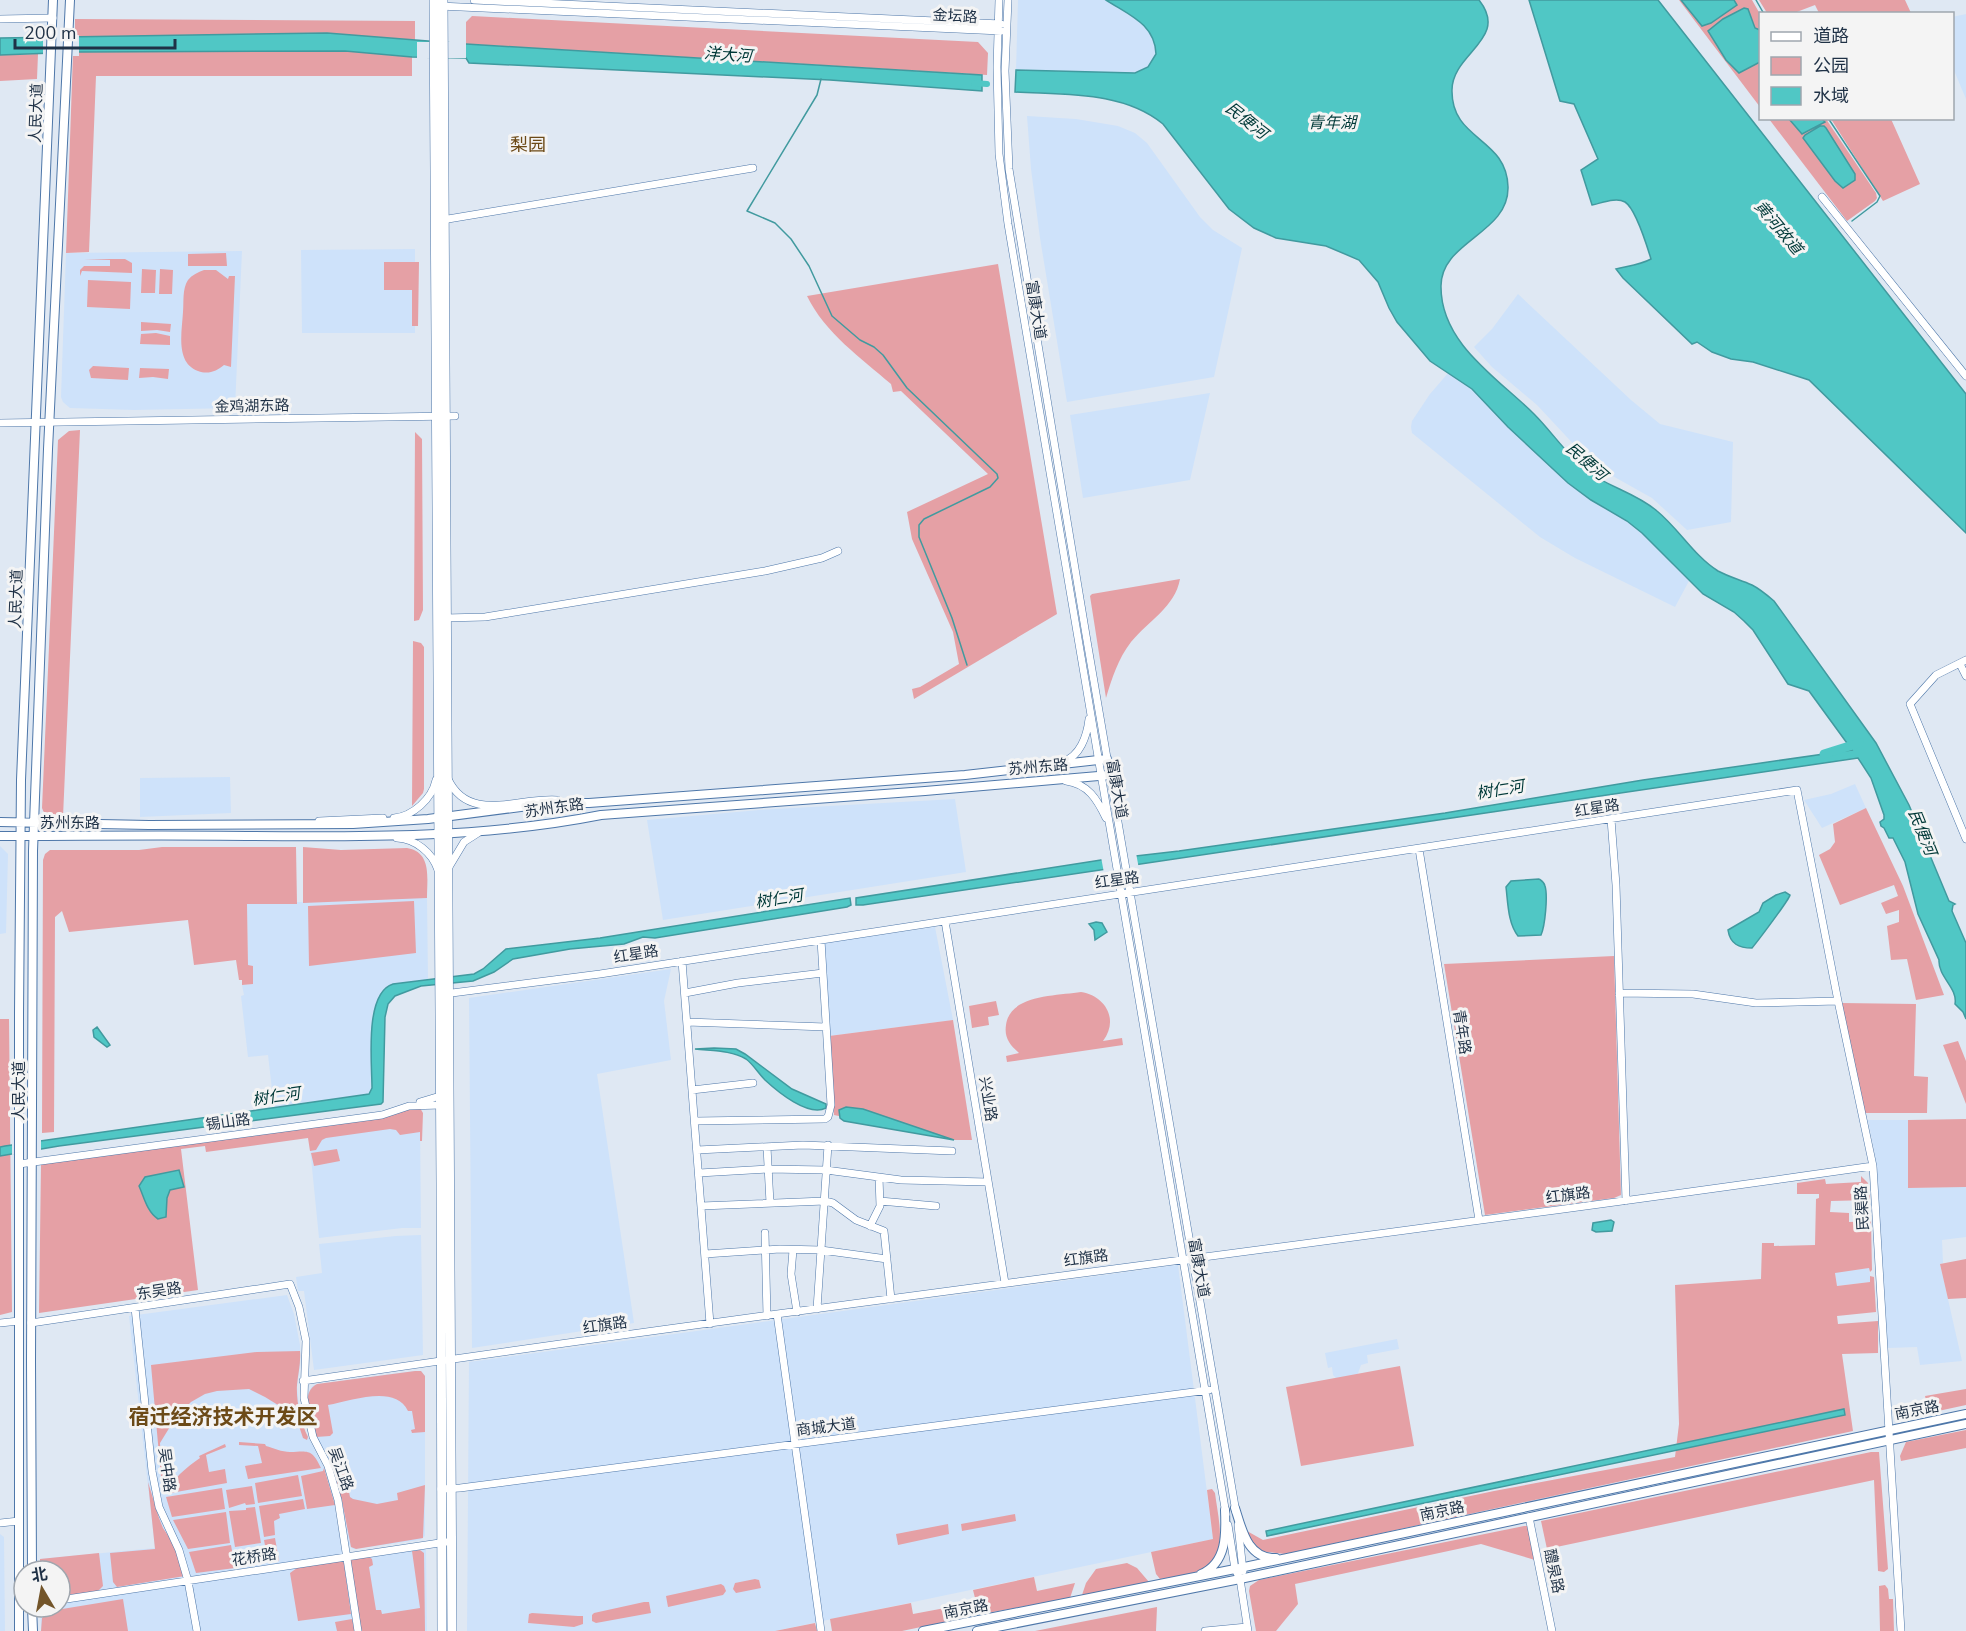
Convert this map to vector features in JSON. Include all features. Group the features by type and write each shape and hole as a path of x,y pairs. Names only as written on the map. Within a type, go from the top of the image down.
{"highway":[{"path":"438,3 440,221 446,416 442,774"},
{"path":"442,1631 441,1542 446,1489 442,774 446,416"},
{"path":"443,994 440,1100 445,1361"},
{"path":"446,1489 453,1542 452,1631"}],"main road":[{"name":"人民大道","path":"19,1631 21,822 54,0"},
{"name":"人民大道","path":"32,1559 34,824 49,422 70,0"},
{"path":"39,383 45,388 51,383"},
{"path":"35,467 40,464 47,468"},
{"name":"苏州东路","path":"0,822 297,825 402,821 550,803 589,803 965,776 1103,759"},
{"name":"苏州东路","path":"0,836 358,837 443,833 560,823 601,815 1105,775"},
{"path":"19,951 33,952"},
{"path":"19,1102 32,1102"},
{"name":"南京路","path":"923,1631 1189,1579 1966,1414"},
{"name":"南京路","path":"977,1631 1240,1579 1966,1424"},
{"path":"1235,1508 1244,1538 1256,1552 1271,1558 1297,1556"},
{"path":"1189,1579 1208,1571 1221,1554 1225,1544 1225,1510"}],"street":[{"name":"金坛路","path":"474,0 678,13"},
{"path":"678,0 678,13"},
{"name":"富康大道","path":"999,0 999,154 1037,398 1103,759 1111,827 1126,892 1225,1510 1239,1568"},
{"name":"富康大道","path":"1008,0 1005,71 1009,169 1055,444 1093,708"},
{"name":"金坛路","path":"438,3 1007,28"},
{"path":"0,19 53,18"},
{"path":"440,221 753,168"},
{"path":"1822,197 1966,376"},
{"path":"1037,398 1047,396"},
{"name":"金鸡湖东路","path":"0,423 446,416"},
{"path":"1046,446 1055,444"},
{"path":"445,618 485,617 765,571 822,558 838,550"},
{"path":"1966,676 1963,662 1935,675 1910,704 1966,839"},
{"path":"1047,766 1069,760 1079,750 1086,736 1093,708"},
{"path":"297,825 333,819 387,818 408,815 430,795 442,774 456,792 475,804 487,806 542,799 589,803"},
{"name":"富康大道","path":"1105,775 1193,1258 1235,1508 1240,1579 1247,1629"},
{"path":"1049,779 1072,782 1087,788 1101,807 1111,827"},
{"name":"红星路","path":"443,994 682,961 1797,790"},
{"name":"民渠路","path":"1797,790 1838,1000 1874,1166 1901,1631"},
{"path":"1611,819 1626,1201"},
{"path":"402,821 403,835"},
{"path":"296,836 342,840 405,839 421,847 443,872 464,842 485,830"},
{"name":"青年路","path":"1419,849 1479,1220"},
{"name":"兴业路","path":"945,921 1005,1283"},
{"path":"695,1121 825,1119 828,1117 831,1105 821,940"},
{"path":"682,961 711,1324"},
{"path":"685,993 738,983 823,974"},
{"path":"1619,993 1693,994 1756,1003 1838,1000"},
{"path":"687,1022 826,1027"},
{"path":"692,1090 753,1083"},
{"name":"锡山路","path":"19,1164 381,1112 400,1105 440,1100"},
{"path":"697,1150 828,1145 952,1151"},
{"path":"817,1309 828,1145"},
{"path":"767,1147 770,1203"},
{"name":"红旗路","path":"303,1381 777,1314 1874,1166"},
{"path":"699,1173 768,1169 826,1170 901,1180 988,1182"},
{"path":"870,1226 880,1206 879,1177"},
{"path":"701,1206 825,1201 833,1203 856,1220 884,1231 891,1299"},
{"path":"880,1201 936,1206"},
{"path":"765,1233 767,1316"},
{"path":"705,1254 764,1250 821,1250 887,1258"},
{"path":"793,1250 791,1274 796,1312"},
{"name":"东吴路","path":"31,1323 291,1284"},
{"name":"吴江路","path":"291,1284 299,1307 306,1341 304,1398 310,1428 328,1466 338,1500 358,1631"},
{"name":"吴中路","path":"135,1308 152,1471 159,1507 179,1550 188,1581 197,1631"},
{"path":"777,1314 821,1631"},
{"path":"0,1325 19,1323"},
{"name":"商城大道","path":"446,1489 1215,1389"},
{"name":"醴泉路","path":"1529,1517 1552,1631"},
{"path":"0,1523 19,1521"},
{"name":"花桥路","path":"72,1598 453,1542"},
{"path":"1205,1631 1247,1629"}],"shaded area":[{"path":"1018,0 1107,0 1148,28 1153,36 1157,54 1148,67 1135,73 1016,70"},
{"path":"1966,14 1966,99 1954,70 1954,17"},
{"path":"1027,116 1076,119 1118,126 1135,133 1147,143 1200,217 1213,230 1242,248 1214,377 1067,402 1040,238"},
{"path":"415,249 415,333 302,333 301,250"},
{"path":"242,251 235,408 134,410 70,408 63,402 61,397 66,253"},
{"path":"1518,294 1631,400 1660,424 1733,442 1731,522 1687,530 1652,498 1593,465 1537,405 1492,367 1474,347 1492,329"},
{"path":"1449,372 1472,389 1568,483 1591,500 1627,521 1653,542 1689,581 1675,607 1575,558 1540,537 1412,433 1412,421 1430,394"},
{"path":"1210,393 1190,480 1083,498 1070,415"},
{"path":"230,777 231,813 140,817 140,778"},
{"path":"1855,784 1866,808 1822,828 1804,800 1831,794"},
{"path":"955,799 966,872 663,920 647,820 759,810"},
{"path":"0,846 8,854 6,933 0,934"},
{"path":"427,897 428,980 393,984 373,1013 371,1092 274,1107 268,1055 248,1057 241,996 244,995 242,985 253,984 253,966 248,966 247,904"},
{"path":"935,927 953,1020 829,1036 824,943"},
{"path":"671,969 664,1001 671,1060 597,1074 634,1323 472,1348 469,998"},
{"path":"1868,1120 1908,1120 1908,1188 1966,1187 1966,1237 1942,1240 1943,1263 1940,1264 1962,1361 1920,1365 1917,1347 1888,1348 1877,1165"},
{"path":"420,1123 421,1228 402,1228 319,1238 309,1138"},
{"path":"421,1235 423,1355 314,1370 304,1291 298,1291 296,1277 322,1273 319,1244"},
{"path":"1178,1265 1213,1539 775,1631 467,1631 469,1362"},
{"path":"1869,1268 1871,1282 1837,1286 1835,1272"},
{"path":"287,1295 294,1314 300,1345 297,1387 300,1414 305,1431 324,1468 333,1495 343,1559 426,1550 427,1631 41,1631 40,1619 72,1619 72,1559 40,1559 155,1548 129,1316"},
{"path":"1397,1339 1399,1349 1367,1355 1368,1363 1361,1365 1354,1384 1342,1384 1333,1375 1332,1367 1328,1368 1325,1353"},
{"path":"421,1371 425,1376 425,1536 420,1540 353,1549 349,1545 342,1501 334,1475 316,1437 308,1393 312,1386 317,1384"},
{"path":"0,1534 4,1537 5,1631 0,1631"}],"green space":[{"path":"1679,0 1752,0 1759,12 1759,106"},
{"path":"1759,0 1905,0 1911,12 1818,12 1815,5 1797,12 1766,12"},
{"path":"472,16 978,42 988,53 987,75 466,44 466,22"},
{"path":"75,19 415,21 415,40 327,33 75,37"},
{"path":"345,51 412,57 412,76 96,76 89,252 66,253 73,54 79,52"},
{"path":"38,54 37,79 0,81 0,55"},
{"path":"1770,120 1827,120 1876,193 1875,201 1847,221"},
{"path":"1832,120 1891,120 1920,184 1883,201"},
{"path":"226,253 227,266 188,266 188,254"},
{"path":"84,259 125,259 132,263 132,273 82,271 80,276 80,270 84,266 110,266 110,260"},
{"path":"384,262 419,262 418,326 412,326 412,290 384,290"},
{"path":"998,264 1057,614 914,699 912,689 920,687 959,664 953,632 912,539 907,512 988,474 901,391 893,392 891,384 824,322 807,296"},
{"path":"142,269 156,270 155,293 141,293"},
{"path":"160,269 173,270 172,294 159,294"},
{"path":"204,270 216,270 228,279 229,276 235,276 231,367 224,365 215,371 205,373 191,367 186,361 181,337 186,284 193,275"},
{"path":"88,280 131,282 130,309 87,307"},
{"path":"141,322 171,324 170,332 141,331"},
{"path":"156,333 170,336 170,345 140,344 141,334"},
{"path":"93,366 129,368 128,380 91,378 89,370"},
{"path":"140,368 169,369 168,379 139,378"},
{"path":"80,430 63,817 53,817 45,814 42,808 58,440 69,431"},
{"path":"415,432 422,439 423,610 419,620 414,621"},
{"path":"1180,579 1173,598 1167,606 1126,648 1106,698 1090,596"},
{"path":"413,641 421,643 424,647 424,789 412,806"},
{"path":"1866,808 1903,886 1944,995 1916,1000 1907,959 1891,960 1887,926 1899,922 1899,910 1886,914 1881,903 1898,896 1894,885 1840,905 1819,855 1830,849 1835,842 1833,824"},
{"path":"162,847 296,847 297,904 247,904 248,965 253,966 253,984 242,985 236,960 194,965 188,920 69,932 62,911 55,917 54,1132 42,1133 43,860 45,854 50,850 139,850"},
{"path":"303,847 341,850 407,848 415,850 421,855 426,867 427,898 303,903"},
{"path":"414,901 416,953 309,966 308,906"},
{"path":"1614,956 1621,1195 1614,1198 1485,1215 1444,964"},
{"path":"1081,992 1097,998 1107,1010 1110,1025 1103,1041 1122,1038 1123,1045 1007,1062 1006,1056 1019,1053 1008,1041 1006,1034 1009,1015 1016,1007 1036,998"},
{"path":"996,1001 999,1015 988,1017 989,1025 972,1028 969,1006"},
{"path":"1841,1003 1916,1004 1914,1076 1928,1077 1927,1113 1865,1113"},
{"path":"0,1019 9,1019 12,1312 0,1315"},
{"path":"953,1020 972,1140 954,1140 834,1115 829,1036"},
{"path":"1958,1041 1966,1061 1966,1104 1943,1045"},
{"path":"420,1108 423,1113 422,1141 420,1141 420,1132 400,1135 396,1130 390,1129 326,1138 316,1150 310,1151 308,1138 206,1152 205,1146 181,1149 198,1290 39,1313 41,1164"},
{"path":"1966,1119 1966,1187 1908,1188 1908,1120"},
{"path":"337,1149 340,1161 314,1166 311,1153"},
{"path":"1861,1176 1868,1183 1870,1200 1831,1201 1830,1212 1849,1213 1849,1222 1871,1221 1872,1270 1870,1272 1869,1268 1835,1273 1837,1286 1870,1282 1870,1276 1874,1277 1876,1312 1837,1316 1838,1324 1878,1321 1878,1353 1842,1354 1853,1431 1285,1554 1258,1551 1249,1538 1247,1531 1263,1540 1494,1491 1675,1457 1679,1424 1675,1285 1761,1279 1762,1243 1774,1243 1774,1246 1815,1245 1816,1199 1819,1198 1819,1194 1797,1194 1797,1183 1825,1179 1826,1184 1861,1182"},
{"path":"1966,1259 1966,1298 1948,1299 1940,1264"},
{"path":"300,1351 297,1398 307,1440 303,1438 291,1413 249,1389 205,1394 191,1402 176,1417 160,1443 161,1463 167,1473 161,1477 151,1365 257,1352"},
{"path":"1400,1366 1414,1446 1301,1466 1286,1387"},
{"path":"421,1371 425,1376 425,1432 412,1433 411,1430 415,1429 412,1411 408,1411 402,1403 393,1398 372,1396 328,1405 333,1433 330,1436 316,1437 307,1401 312,1388 317,1384"},
{"path":"1966,1389 1966,1405 1929,1413 1925,1396"},
{"path":"1966,1430 1966,1448 1901,1461 1900,1456 1906,1442"},
{"path":"239,1442 265,1444 287,1452 309,1452 321,1468 248,1479 245,1466 262,1463 258,1446 239,1445"},
{"path":"225,1444 226,1447 206,1455 209,1472 225,1469 227,1483 165,1494 176,1478 200,1458 199,1456"},
{"path":"1879,1452 1888,1569 1884,1572 1878,1571 1874,1480 1547,1549 1541,1521"},
{"path":"324,1468 335,1505 307,1509 301,1476 323,1471"},
{"path":"344,1468 350,1497 353,1499 377,1504 398,1500 397,1493 425,1485 423,1538 356,1549 351,1547 342,1501 334,1475 337,1469"},
{"path":"298,1475 302,1496 258,1503 255,1483"},
{"path":"148,1482 159,1518 175,1546 185,1576 117,1587 113,1582 110,1553 155,1549"},
{"path":"252,1486 255,1504 246,1505 245,1503 229,1508 226,1490"},
{"path":"222,1488 225,1509 172,1517 166,1497"},
{"path":"1212,1489 1215,1493 1220,1527 1215,1559 1208,1567 1197,1572 1160,1579 1156,1574 1151,1552 1213,1539 1207,1490"},
{"path":"303,1499 305,1509 279,1514 280,1518 274,1521 275,1535 264,1537 259,1506"},
{"path":"255,1507 261,1543 235,1547 229,1511"},
{"path":"226,1512 230,1543 188,1549 173,1520"},
{"path":"1015,1514 1016,1521 962,1531 961,1524"},
{"path":"948,1524 949,1534 898,1545 896,1534"},
{"path":"1528,1526 1535,1560 1481,1544 1295,1584 1298,1604 1276,1631 1256,1631 1249,1591 1250,1586 1259,1580"},
{"path":"275,1538 279,1561 268,1562 264,1540"},
{"path":"231,1545 235,1568 196,1573 189,1552"},
{"path":"420,1550 424,1553 425,1631 361,1631 350,1560 368,1556 372,1559 373,1565 369,1567 376,1610 381,1610 382,1614 420,1608 412,1551"},
{"path":"99,1553 103,1586 98,1591 72,1595 72,1559 40,1559"},
{"path":"341,1560 344,1563 351,1614 298,1621 290,1573 297,1568"},
{"path":"1127,1563 1137,1568 1149,1582 1082,1595 1086,1583 1096,1569"},
{"path":"1034,1577 1037,1591 1075,1583 1070,1598 987,1613 978,1610 973,1590"},
{"path":"759,1580 761,1588 736,1593 733,1589 735,1583"},
{"path":"721,1584 726,1591 723,1595 668,1607 666,1596"},
{"path":"1885,1585 1889,1599 1893,1599 1894,1631 1880,1631 1879,1586"},
{"path":"123,1599 128,1631 41,1631 42,1619 72,1619 72,1607"},
{"path":"649,1602 651,1613 596,1623 592,1621 594,1613"},
{"path":"911,1603 913,1614 961,1605 963,1616 959,1619 902,1631 832,1631 830,1619"},
{"path":"1157,1607 1156,1631 1035,1631"},
{"path":"529,1614 583,1616 583,1624 574,1627 528,1623"},
{"path":"352,1619 355,1631 337,1631 335,1622"},
{"path":"815,1623 817,1631 775,1631"}],"water":[{"name":"青年湖","path":"1106,0 1479,0 1487,14 1488,25 1484,36 1454,77 1452,90 1454,107 1460,120 1499,158 1505,171 1508,187 1505,203 1498,216 1451,259 1444,271 1441,287 1444,307 1451,326 1474,359 1534,414 1587,471 1649,505 1665,518 1709,565 1755,587 1774,601 1876,743 1909,805 1949,901 1955,904 1952,911 1966,943 1966,1019 1955,1004 1954,993 1942,972 1939,960 1918,914 1905,862 1893,838 1889,838 1881,826 1880,822 1884,819 1884,815 1871,778 1858,758 856,905 856,898 1101,860 1445,813 1643,780 1852,750 1809,691 1788,684 1753,630 1744,621 1734,612 1703,594 1627,521 1591,500 1568,483 1508,427 1472,389 1430,361 1397,322 1378,282 1359,260 1326,246 1276,238 1254,228 1229,209 1163,124 1147,113 1112,100 1015,92 1016,70 1135,73 1148,67 1156,54 1151,35 1139,21"},
{"name":"黄河故道","path":"1529,0 1658,0 1966,394 1966,533 1809,380 1753,362 1731,359 1712,352 1697,342 1692,344 1623,278 1616,269 1651,259 1647,246 1633,212 1625,202 1613,200 1592,205 1581,170 1598,159 1574,104 1560,101"},
{"path":"1681,0 1734,0 1737,5 1711,23 1702,26"},
{"path":"1744,8 1748,9 1755,28 1759,30 1759,63 1739,73 1726,60 1708,31 1723,19"},
{"path":"327,33 466,44 982,75 982,91 830,80 469,63 466,58 412,57 345,51 79,52 0,55 0,38"},
{"path":"1790,120 1823,120 1825,122 1802,134"},
{"path":"1820,126 1826,128 1855,174 1855,180 1843,188 1835,181 1803,138"},
{"path":"1539,879 1545,885 1546,891 1545,918 1541,935 1518,936 1510,919 1506,887 1511,881"},
{"path":"1785,892 1790,895 1752,948 1739,946 1733,942 1728,930 1759,912 1763,903"},
{"path":"850,898 851,905 847,907 655,938 643,937 624,944 570,949 513,959 494,972 473,981 421,986 395,996 388,1004 385,1017 383,1102 381,1104 59,1146 0,1156 0,1147 5,1146 369,1094 372,1088 371,1046 374,1014 377,1001 384,990 393,984 474,974 506,949 600,938"},
{"path":"1102,923 1107,932 1095,940 1094,930 1089,924"},
{"path":"97,1027 110,1045 107,1047 94,1037 93,1030"},
{"path":"695,1049 736,1049 792,1089 826,1104 826,1108 811,1109 785,1097 762,1077 749,1061 740,1056 727,1052"},
{"path":"846,1107 863,1109 954,1140 844,1121 840,1118 839,1110"},
{"path":"179,1170 184,1187 170,1190 166,1217 158,1219 148,1208 139,1186 145,1177"},
{"path":"1611,1220 1614,1222 1612,1231 1592,1230 1593,1223"},
{"path":"1844,1409 1845,1415 1267,1536 1266,1531"}],"pier":[{"path":"43,35 79,35 79,56 43,56"},
{"path":"417,42 466,42 466,58 417,58"},
{"path":"1136,853 1139,869 1104,873 1101,857"},
{"path":"41,1138 41,1151 12,1155 12,1142"}],"waterway":[{"path":"1756,0 1763,12"},
{"path":"821,79 817,95 747,211 775,223 791,239 809,266 832,316 860,340 883,355 907,388 997,474 998,478 990,487 924,519 919,525 919,537 952,618 967,665"},
{"name":"洋大河","path":"974,83 987,84"},
{"path":"1829,120 1880,196 1877,202 1852,221"},
{"name":"树仁河","path":"1824,754 1859,743"}],"district":[{"name":"梨园","path":"528,145"},
{"name":"宿迁经济技术开发区","path":"223,1417"}],"water label":[{"name":"民便河","path":"1247,120"},
{"name":"民便河","path":"1587,461"},
{"name":"民便河","path":"1923,832"}]}
